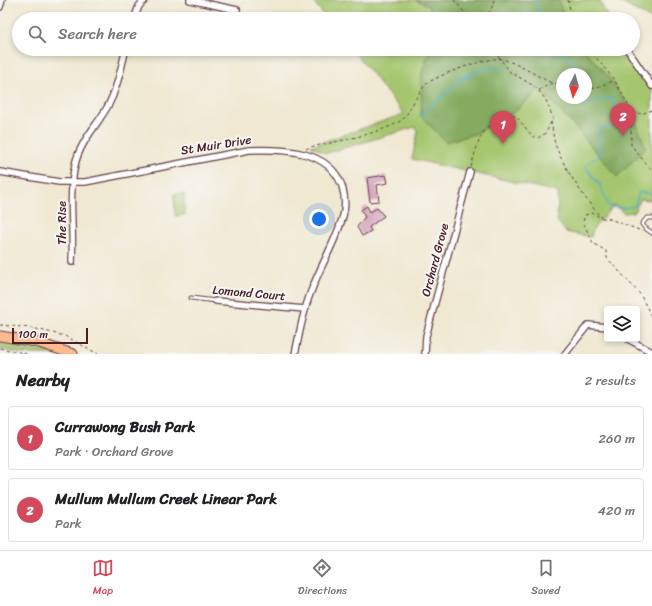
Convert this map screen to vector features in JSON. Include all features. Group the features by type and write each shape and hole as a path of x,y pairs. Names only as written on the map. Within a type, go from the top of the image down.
{"main road":[{"path":"0,336 36,342 73,354"}],"street":[{"path":"0,7 2,0"},
{"path":"137,12 139,6 145,0"},
{"path":"190,0 237,10"},
{"name":"The Rise","path":"72,262 72,183 75,164 81,146 109,104 116,88 124,56"},
{"path":"632,56 652,86"},
{"name":"St Muir Drive","path":"0,172 72,183 85,182 249,150 266,149 301,153 314,157 330,168 341,182 345,198 343,216 311,290 305,309 295,354"},
{"name":"Orchard Grove","path":"425,354 426,336 470,172"},
{"name":"Lomond Court","path":"216,301 305,309"},
{"path":"565,354 588,325 604,328"},
{"path":"634,342 652,352"}],"lane":[{"path":"652,218 644,220 642,224 652,233"},
{"name":"Lomond Court","path":"190,298 216,301"}],"path":[{"path":"454,0 464,12"},
{"path":"490,12 493,0"},
{"path":"568,0 571,12"},
{"path":"498,56 510,72 534,86 546,100 552,118 551,122 557,150 566,168 587,198 591,207 602,218"},
{"path":"595,56 615,81 631,110 641,114 652,110"},
{"path":"301,153 310,147 346,140 396,123 404,118 415,98 426,84 452,70 500,59 552,83 556,83"},
{"path":"592,88 615,81"},
{"path":"539,91 552,83"},
{"path":"631,110 628,119 631,126 631,145 652,171"},
{"path":"470,172 479,137 491,122 505,115 516,116 533,137 538,138 546,133 551,122"},
{"path":"645,228 643,231 602,218 592,213 585,215 583,222 593,243 606,251 607,258 640,294 652,318"},
{"path":"0,325 32,328 65,336 98,354"},
{"path":"0,348 28,354"}],"green space":[{"path":"312,0 601,0 600,2 605,12 321,12"},
{"path":"415,0 559,0 562,12 430,12 429,6"},
{"path":"616,0 652,0 652,19"},
{"path":"358,56 629,56 652,90 652,200 641,199 634,212 624,213 614,205 593,229 591,237 566,232 557,221 558,192 412,159 418,131 415,127 327,153 311,146 404,114"},
{"path":"428,56 589,56 608,76 632,112 646,148 617,177 576,128 540,89 513,113 474,134 446,142 421,116 422,72"},
{"path":"174,194 184,194 185,215 175,216"},
{"path":"0,341 16,341 64,354 23,354 0,349"}],"building":[{"path":"386,175 388,183 377,185 379,201 370,202 367,178"},
{"path":"367,206 370,212 377,208 384,216 369,227 371,231 362,236 357,227 365,217 361,210"}],"waterway":[{"path":"535,0 539,12"},
{"path":"567,56 571,59 575,68"},
{"path":"419,116 470,75 489,68 505,69"},
{"path":"457,76 469,76"},
{"path":"592,103 601,98 613,100 618,112 618,120 615,123 599,129 598,145 600,155 588,163 585,167 600,185 609,207 624,208 635,206 639,192 652,194"}],"place":[{"name":"Mullum Mullum Creek Linear Park","path":"623,136"},
{"name":"Currawong Bush Park","path":"503,144"}]}
